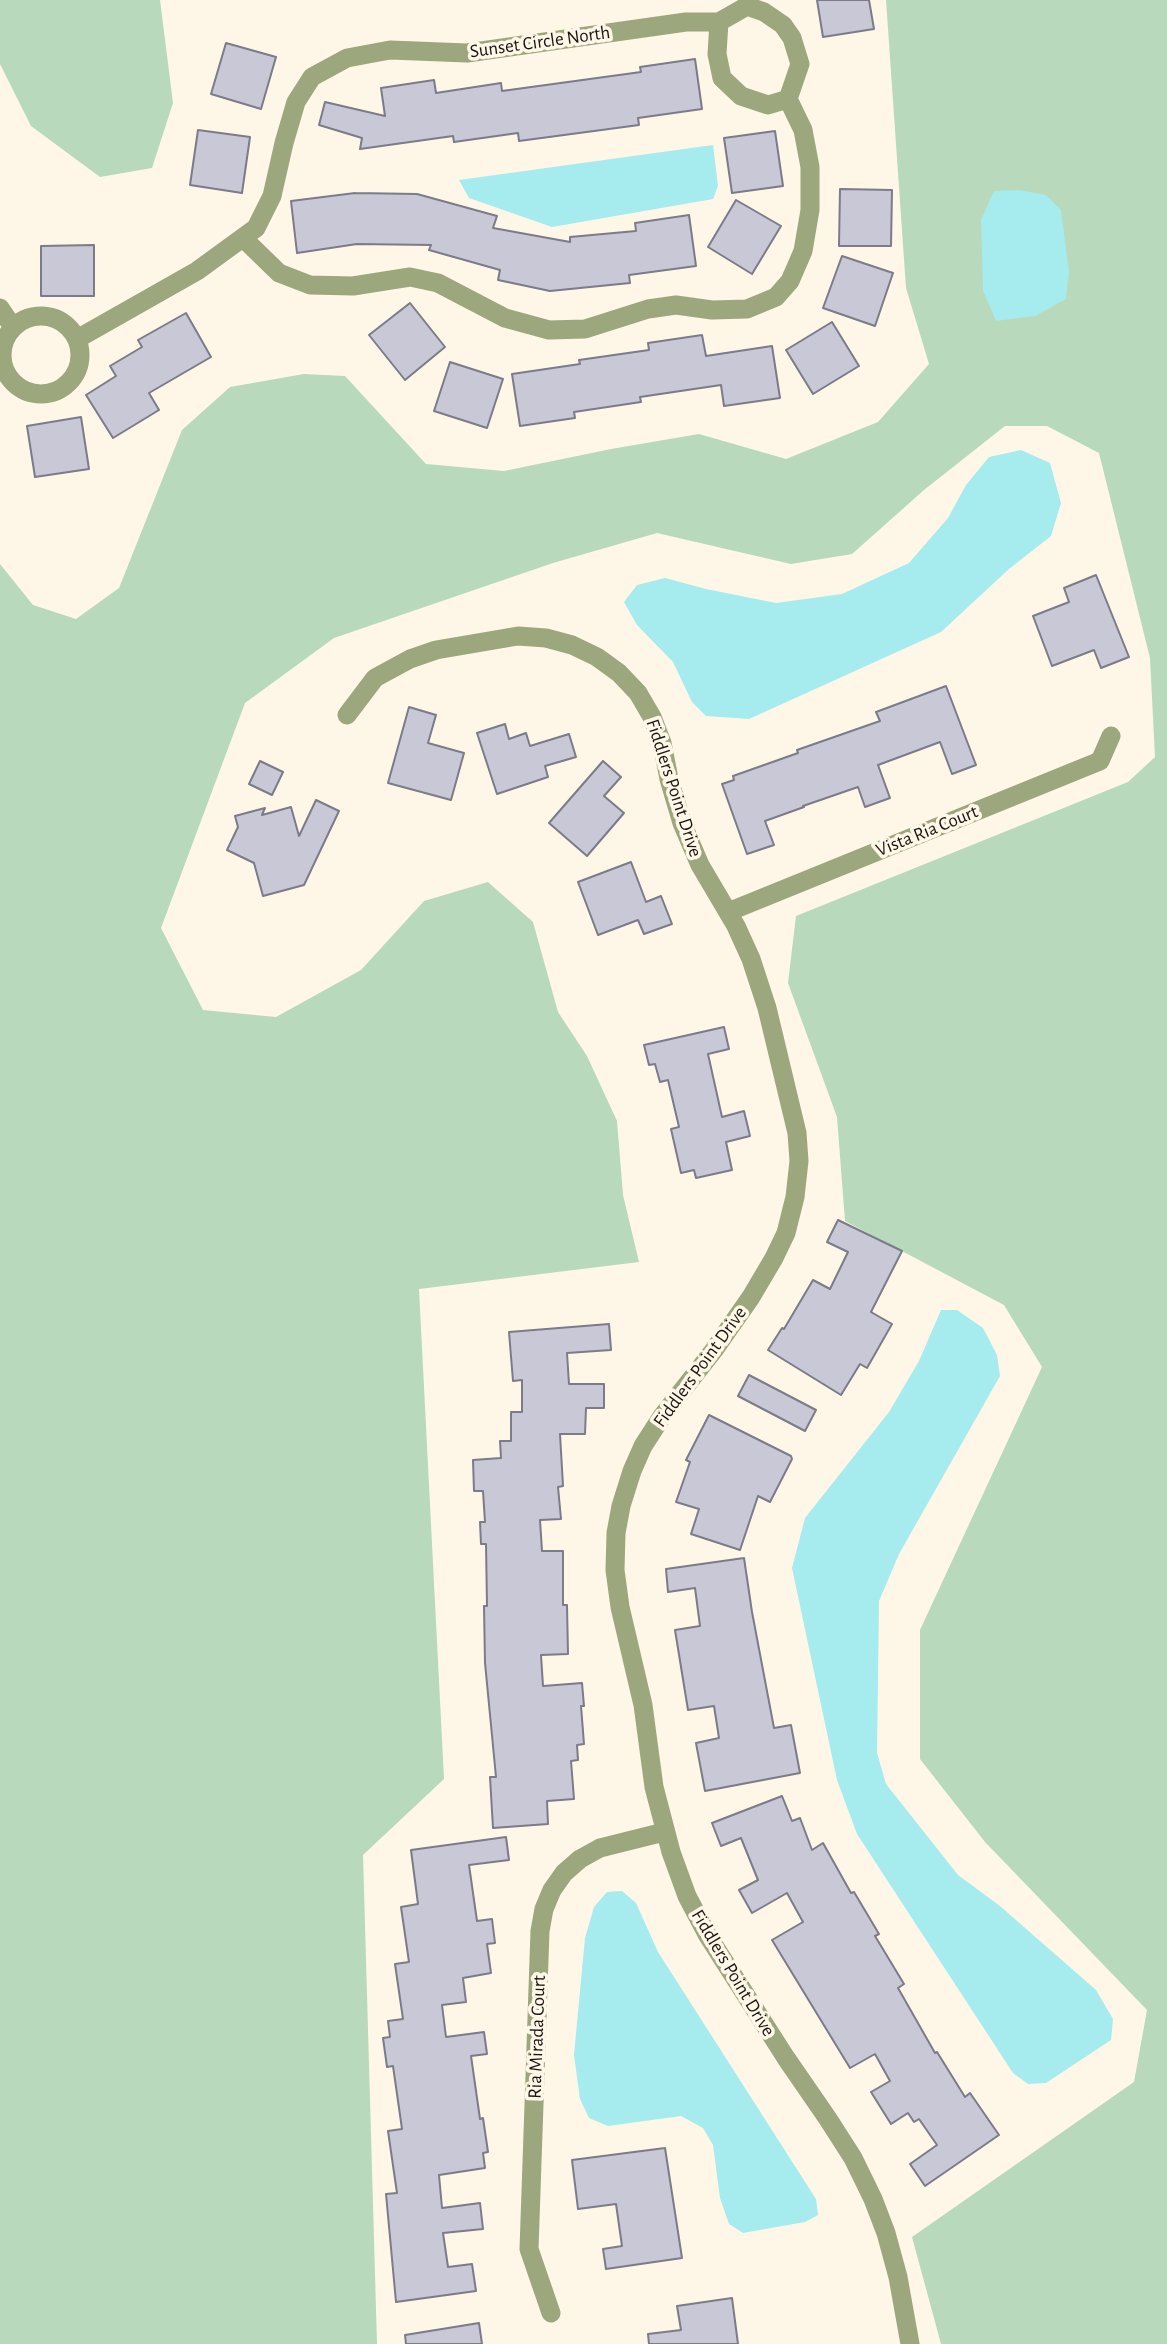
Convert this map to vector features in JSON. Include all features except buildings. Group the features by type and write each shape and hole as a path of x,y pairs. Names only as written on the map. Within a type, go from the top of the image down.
{"street":[{"path":"243,238 279,273 310,285 353,286 410,277 438,283 505,318 549,330 585,329 648,309 676,305 712,310 747,309 776,297 790,281 803,251 810,211 810,167 803,130 788,99 800,64 792,38 783,25 747,3 719,22 717,54 722,78 741,96 768,105 788,99"},
{"name":"Sunset Circle North","path":"77,339 197,271 256,228 272,196 296,102 312,77 347,58 390,50 467,53 686,22 719,22"},
{"path":"0,308 13,327"},
{"path":"35,316 48,316 71,328 81,352 74,377 53,392 40,394 27,392 16,385 7,375 2,363 5,338 13,327 35,316"},
{"name":"Fiddlers Point Drive","path":"347,715 375,678 410,659 436,650 518,636 546,638 572,645 597,657 619,673 638,693 652,717 662,743 682,823 700,865 728,912 751,959 767,1009 797,1133 799,1161 795,1197 786,1233 751,1297 715,1350 663,1415 632,1471 616,1533 615,1570 620,1606 643,1705 654,1787 664,1832 687,1896 708,1937 853,2158 886,2233 898,2277 910,2344"},
{"name":"Vista Ria Court","path":"728,912 1100,761 1111,736"},
{"name":"Ria Mirada Court","path":"551,2313 529,2249 540,1931 544,1909 558,1881 580,1858 600,1848 664,1832"}],"green space":[{"path":"0,0 160,0 173,103 152,168 100,177 31,126 0,64"},
{"path":"886,0 1167,0 1167,2344 941,2344 912,2237 1134,2082 1147,2010 985,1842 920,1759 920,1630 1042,1367 1004,1305 845,1221 837,1117 788,983 796,916 1128,782 1155,757 1150,658 1099,453 1047,426 1005,426 924,490 852,554 791,564 657,533 553,563 334,638 245,703 161,928 203,1010 276,1017 361,970 424,901 488,882 533,922 558,1012 587,1056 617,1121 623,1195 639,1262 419,1289 444,1779 363,1855 377,2344 0,2344 0,564 33,605 76,619 119,588 182,430 230,387 304,374 345,376 426,464 504,471 699,434 786,459 878,422 929,364 906,288"}],"water":[{"path":"713,145 718,186 713,199 552,227 469,198 459,180"},
{"path":"1019,190 1046,195 1061,210 1069,273 1066,299 1035,316 996,321 983,291 981,220 994,191"},
{"path":"1021,450 1050,463 1061,503 1051,536 1009,569 941,632 749,719 706,716 692,702 673,662 637,625 624,602 637,585 665,578 776,603 842,594 909,563 948,518 966,485 989,457"},
{"path":"941,1310 957,1310 983,1328 997,1355 1000,1376 899,1554 879,1601 877,1753 886,1784 958,1875 1000,1906 1096,1990 1113,2019 1111,2040 1046,2083 1028,2084 1013,2073 857,1834 837,1780 792,1568 805,1518 889,1412 919,1361"},
{"path":"622,1891 636,1903 658,1952 816,2199 818,2215 805,2222 743,2233 729,2224 720,2198 713,2145 703,2128 681,2116 608,2126 589,2118 580,2099 574,2055 585,1938 594,1907 607,1892"}]}
